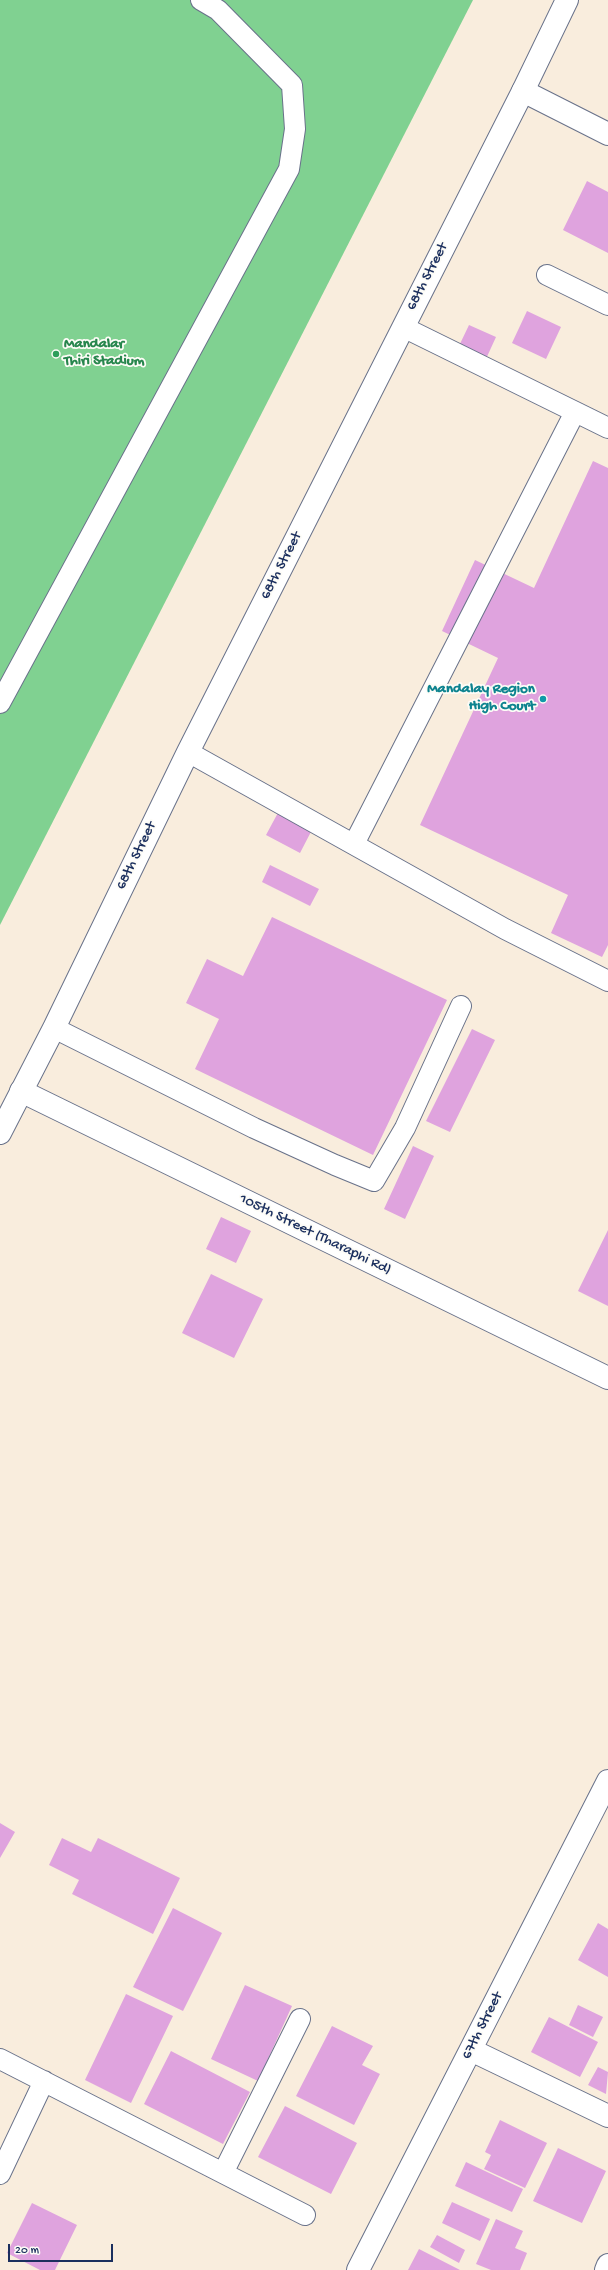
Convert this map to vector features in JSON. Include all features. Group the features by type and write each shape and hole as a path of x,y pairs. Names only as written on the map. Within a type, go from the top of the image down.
{"street":[{"name":"68th Street","path":"0,1133 54,1028 188,752 523,91 567,0"},
{"path":"523,91 608,134"},
{"name":"105th Street (Tharaphi Rd)","path":"21,1091 608,1378"},
{"name":"67th Street","path":"358,2270 608,1781"},
{"path":"471,2050 608,2116"},
{"path":"606,2270 608,2265"}],"lane":[{"path":"0,703 289,169 295,129 292,85 221,5 200,0"},
{"path":"547,275 608,305"},
{"path":"403,327 608,428"},
{"path":"354,844 575,412"},
{"path":"188,752 506,929 608,981"},
{"path":"54,1028 254,1128 374,1181 405,1128 461,1006"},
{"path":"223,2173 300,2018"},
{"path":"0,2059 305,2215"},
{"path":"0,2174 44,2081"}],"green space":[{"path":"0,0 473,0 0,925"}],"building":[{"path":"587,181 608,192 608,253 563,230"},
{"path":"527,311 561,327 546,359 512,343"},
{"path":"469,325 496,337 485,361 458,348"},
{"name":"Mandalay Region High Court","path":"593,461 608,468 608,945 602,957 551,933 568,895 420,825 498,658 442,631 475,560 534,588"},
{"path":"280,809 314,826 300,853 266,835"},
{"path":"270,865 319,889 310,906 262,882"},
{"path":"272,917 447,1000 373,1155 195,1069 219,1019 186,1003 207,959 243,976"},
{"path":"472,1029 495,1040 450,1132 426,1121"},
{"path":"413,1146 434,1156 405,1219 384,1209"},
{"path":"221,1217 251,1231 236,1263 206,1249"},
{"path":"608,1230 608,1306 578,1291"},
{"path":"211,1274 263,1299 234,1358 182,1333"},
{"path":"0,1823 15,1832 0,1858"},
{"path":"62,1838 91,1852 98,1838 180,1878 153,1934 72,1894 79,1880 49,1865"},
{"path":"173,1908 222,1933 183,2011 133,1987"},
{"path":"598,1923 608,1929 608,1977 578,1960"},
{"path":"245,1985 292,2006 258,2081 211,2059"},
{"path":"126,1994 173,2016 131,2103 85,2080"},
{"path":"578,2005 603,2017 593,2037 569,2025"},
{"path":"549,2017 598,2042 580,2077 531,2052"},
{"path":"332,2026 373,2046 362,2065 380,2074 354,2125 296,2096"},
{"path":"171,2051 250,2092 223,2144 144,2104"},
{"path":"598,2067 608,2072 606,2094 588,2085"},
{"path":"285,2106 357,2143 331,2194 258,2157"},
{"path":"500,2120 547,2143 525,2188 484,2169 491,2155 485,2152"},
{"path":"558,2148 606,2171 582,2223 533,2201"},
{"path":"466,2162 523,2189 512,2212 455,2186"},
{"path":"452,2202 490,2219 480,2241 442,2223"},
{"path":"32,2203 77,2225 55,2270 40,2270 7,2253"},
{"path":"496,2219 523,2231 515,2248 527,2253 520,2270 491,2270 476,2264"},
{"path":"437,2235 465,2250 459,2263 430,2247"},
{"path":"419,2249 460,2270 408,2270"}],"place":[{"name":"Mandalar Thiri Stadium","path":"56,354"},
{"name":"Mandalay Region High Court","path":"543,699"}]}
